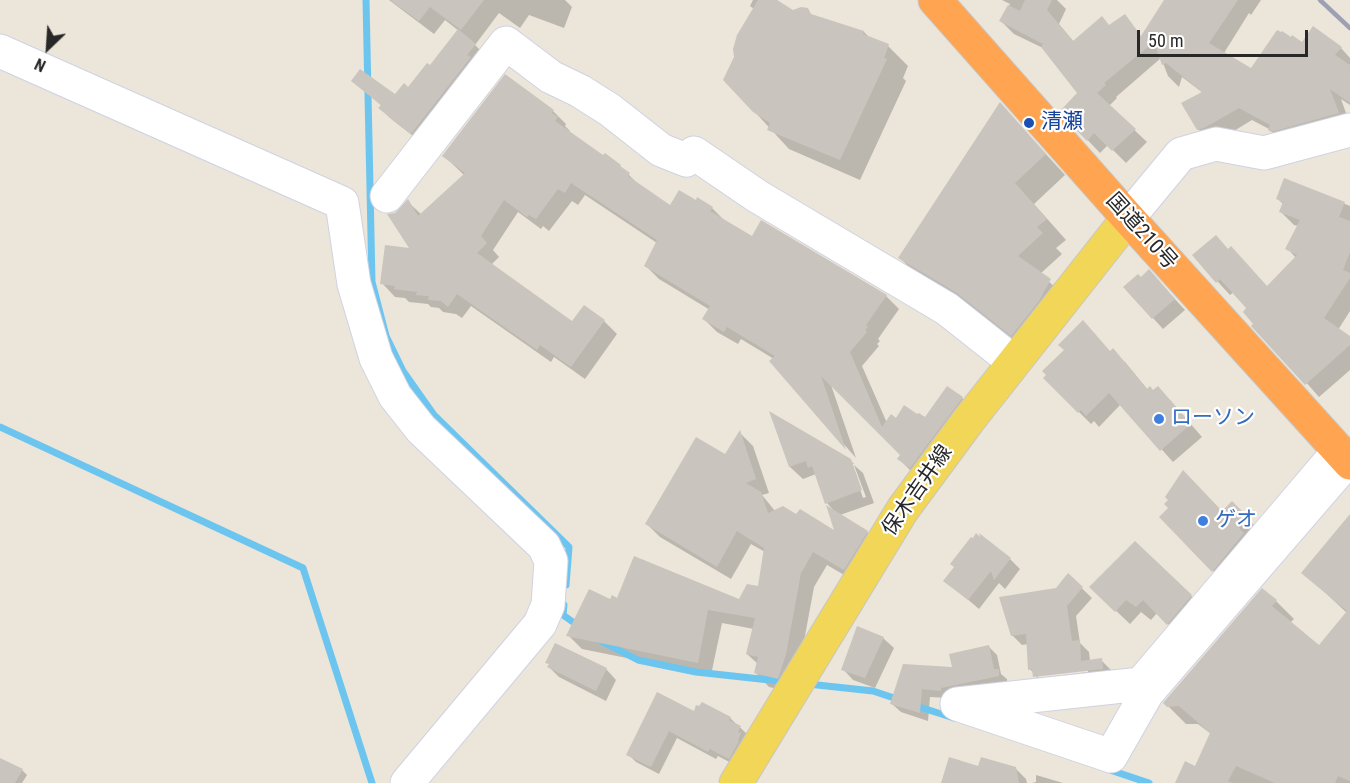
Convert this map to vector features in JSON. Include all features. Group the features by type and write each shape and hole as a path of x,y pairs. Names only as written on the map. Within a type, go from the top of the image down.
{"highway":[{"name":"国道210号","path":"935,0 1128,218 1346,458"}],"main road":[{"name":"保木吉井線","path":"736,783 903,509 968,421 1128,218"}],"street":[{"path":"387,196 506,43 552,77 610,110 661,150 686,160 694,153 757,196 946,309 1014,362"},
{"path":"0,51 342,203 354,284 376,358 395,396 421,429 544,546 552,561 548,605 540,624 407,783"},
{"path":"1128,218 1181,154 1215,144 1264,153 1350,130"},
{"path":"1346,458 1147,693 1111,756 957,704 1141,684 1346,458"}],"building":[{"path":"390,0 484,0 461,30 430,7 419,21"},
{"path":"758,0 777,0 793,10 801,7 808,8 811,14 864,31 863,34 889,44 884,58 887,59 840,160 767,130 770,123 753,112 723,80 734,57 733,49 737,35"},
{"path":"1025,0 1052,0 1047,10 1073,41 1102,16 1109,25 1125,14 1141,36 1164,0 1238,0 1209,43 1251,68 1277,30 1291,37 1292,35 1302,42 1313,26 1342,47 1335,55 1350,65 1350,103 1330,89 1339,113 1271,132 1268,130 1270,125 1239,108 1197,130 1181,103 1202,92 1166,63 1162,65 1154,42 1104,83 1106,85 1097,93 1136,129 1112,151 1094,133 1087,141 1059,112 1077,93 1041,47 1043,44 999,21 1008,5 1020,11"},
{"path":"458,29 476,44 467,55 471,57 411,134 378,108 381,105 351,81 360,69 395,94 404,83 408,87 427,63 430,65"},
{"path":"505,74 554,110 552,113 558,117 555,121 603,155 605,153 630,173 628,176 670,205 679,190 713,207 710,211 752,236 761,220 887,295 866,325 867,332 850,352 882,427 891,414 896,418 904,405 925,417 947,386 963,397 910,468 897,459 900,455 821,376 846,450 769,361 775,356 727,327 724,332 702,319 710,306 644,266 657,240 571,183 565,193 558,189 536,219 529,215 527,217 504,200 481,236 487,243 477,253 572,321 584,305 605,320 571,367 540,345 537,350 457,294 448,307 441,301 428,300 429,296 416,295 417,292 394,289 395,286 380,284 385,245 409,248 387,214 395,213 408,199 418,216 465,173 442,156"},
{"path":"1000,102 1046,154 1015,183 1047,219 1037,227 1043,233 1018,256 1051,279 1039,301 1011,336 957,293 898,258"},
{"path":"1284,178 1345,202 1339,217 1350,221 1350,252 1343,270 1350,273 1350,278 1324,318 1350,336 1350,345 1305,385 1251,326 1253,324 1243,312 1246,308 1220,279 1216,283 1192,255 1216,235 1228,249 1231,246 1267,286 1297,255 1285,249 1300,220 1279,212 1283,202 1276,199"},
{"path":"1149,269 1175,299 1152,319 1123,287 1138,274 1141,277"},
{"path":"1083,320 1110,351 1113,348 1147,389 1150,386 1153,390 1158,386 1191,424 1160,451 1109,393 1086,416 1081,410 1078,413 1043,378 1046,375 1042,371 1064,350 1058,345"},
{"path":"769,411 851,459 862,490 825,504 812,466 808,468 806,461 789,467"},
{"path":"740,430 756,479 746,483 761,492 768,513 783,506 796,514 800,509 834,530 826,505 868,531 844,570 813,552 801,573 786,654 778,679 754,673 758,657 746,654 755,618 708,610 698,663 566,636 589,589 610,599 612,595 617,598 634,556 739,599 747,584 758,586 764,548 737,531 717,567 645,524 696,437 725,454"},
{"name":"ゲオ","path":"1183,470 1222,511 1232,501 1247,516 1237,526 1244,533 1212,572 1159,517 1168,508 1164,504 1168,500 1165,497"},
{"path":"1350,514 1350,781 1338,776 1335,783 1275,783 1236,766 1228,781 1232,783 1175,783 1185,761 1195,766 1210,733 1179,706 1167,707 1163,703 1262,588 1277,600 1272,606 1319,645 1347,611 1301,573"},
{"path":"976,533 1011,558 994,580 991,571 968,600 943,581 954,567 950,564"},
{"path":"1135,541 1192,595 1167,625 1143,600 1136,607 1126,600 1115,612 1089,587"},
{"path":"1068,573 1083,587 1067,606 1072,641 1080,640 1081,661 1102,658 1103,669 1033,677 1032,669 1028,670 1026,634 1011,636 999,597 1056,588"},
{"path":"857,626 884,637 865,678 841,670"},
{"path":"555,643 607,668 596,691 547,667 549,664 545,663"},
{"path":"989,645 994,669 999,669 999,676 941,688 941,691 922,689 920,713 890,704 903,664 952,667 949,654"},
{"path":"657,692 694,711 696,705 699,706 702,702 731,717 729,720 741,726 738,732 741,733 739,741 729,759 710,749 708,752 669,731 651,767 626,755"},
{"path":"949,757 978,766 981,757 1016,767 1019,783 941,783"},
{"path":"0,758 23,769 15,783 0,783"}],"waterway":[{"path":"366,0 372,282 386,336 403,371 434,415 569,547 566,585"},
{"path":"0,427 303,568 372,783"},
{"path":"564,605 563,615 580,627"},
{"path":"599,640 638,660 696,672 788,682"},
{"path":"808,684 873,691 900,700"},
{"path":"913,705 954,718"},
{"path":"1107,769 1149,783"}],"railway":[{"path":"1320,0 1350,28"}],"place":[{"name":"清瀬","path":"1029,123"},
{"name":"ローソン","path":"1159,419"},
{"name":"ゲオ","path":"1203,521"}]}
